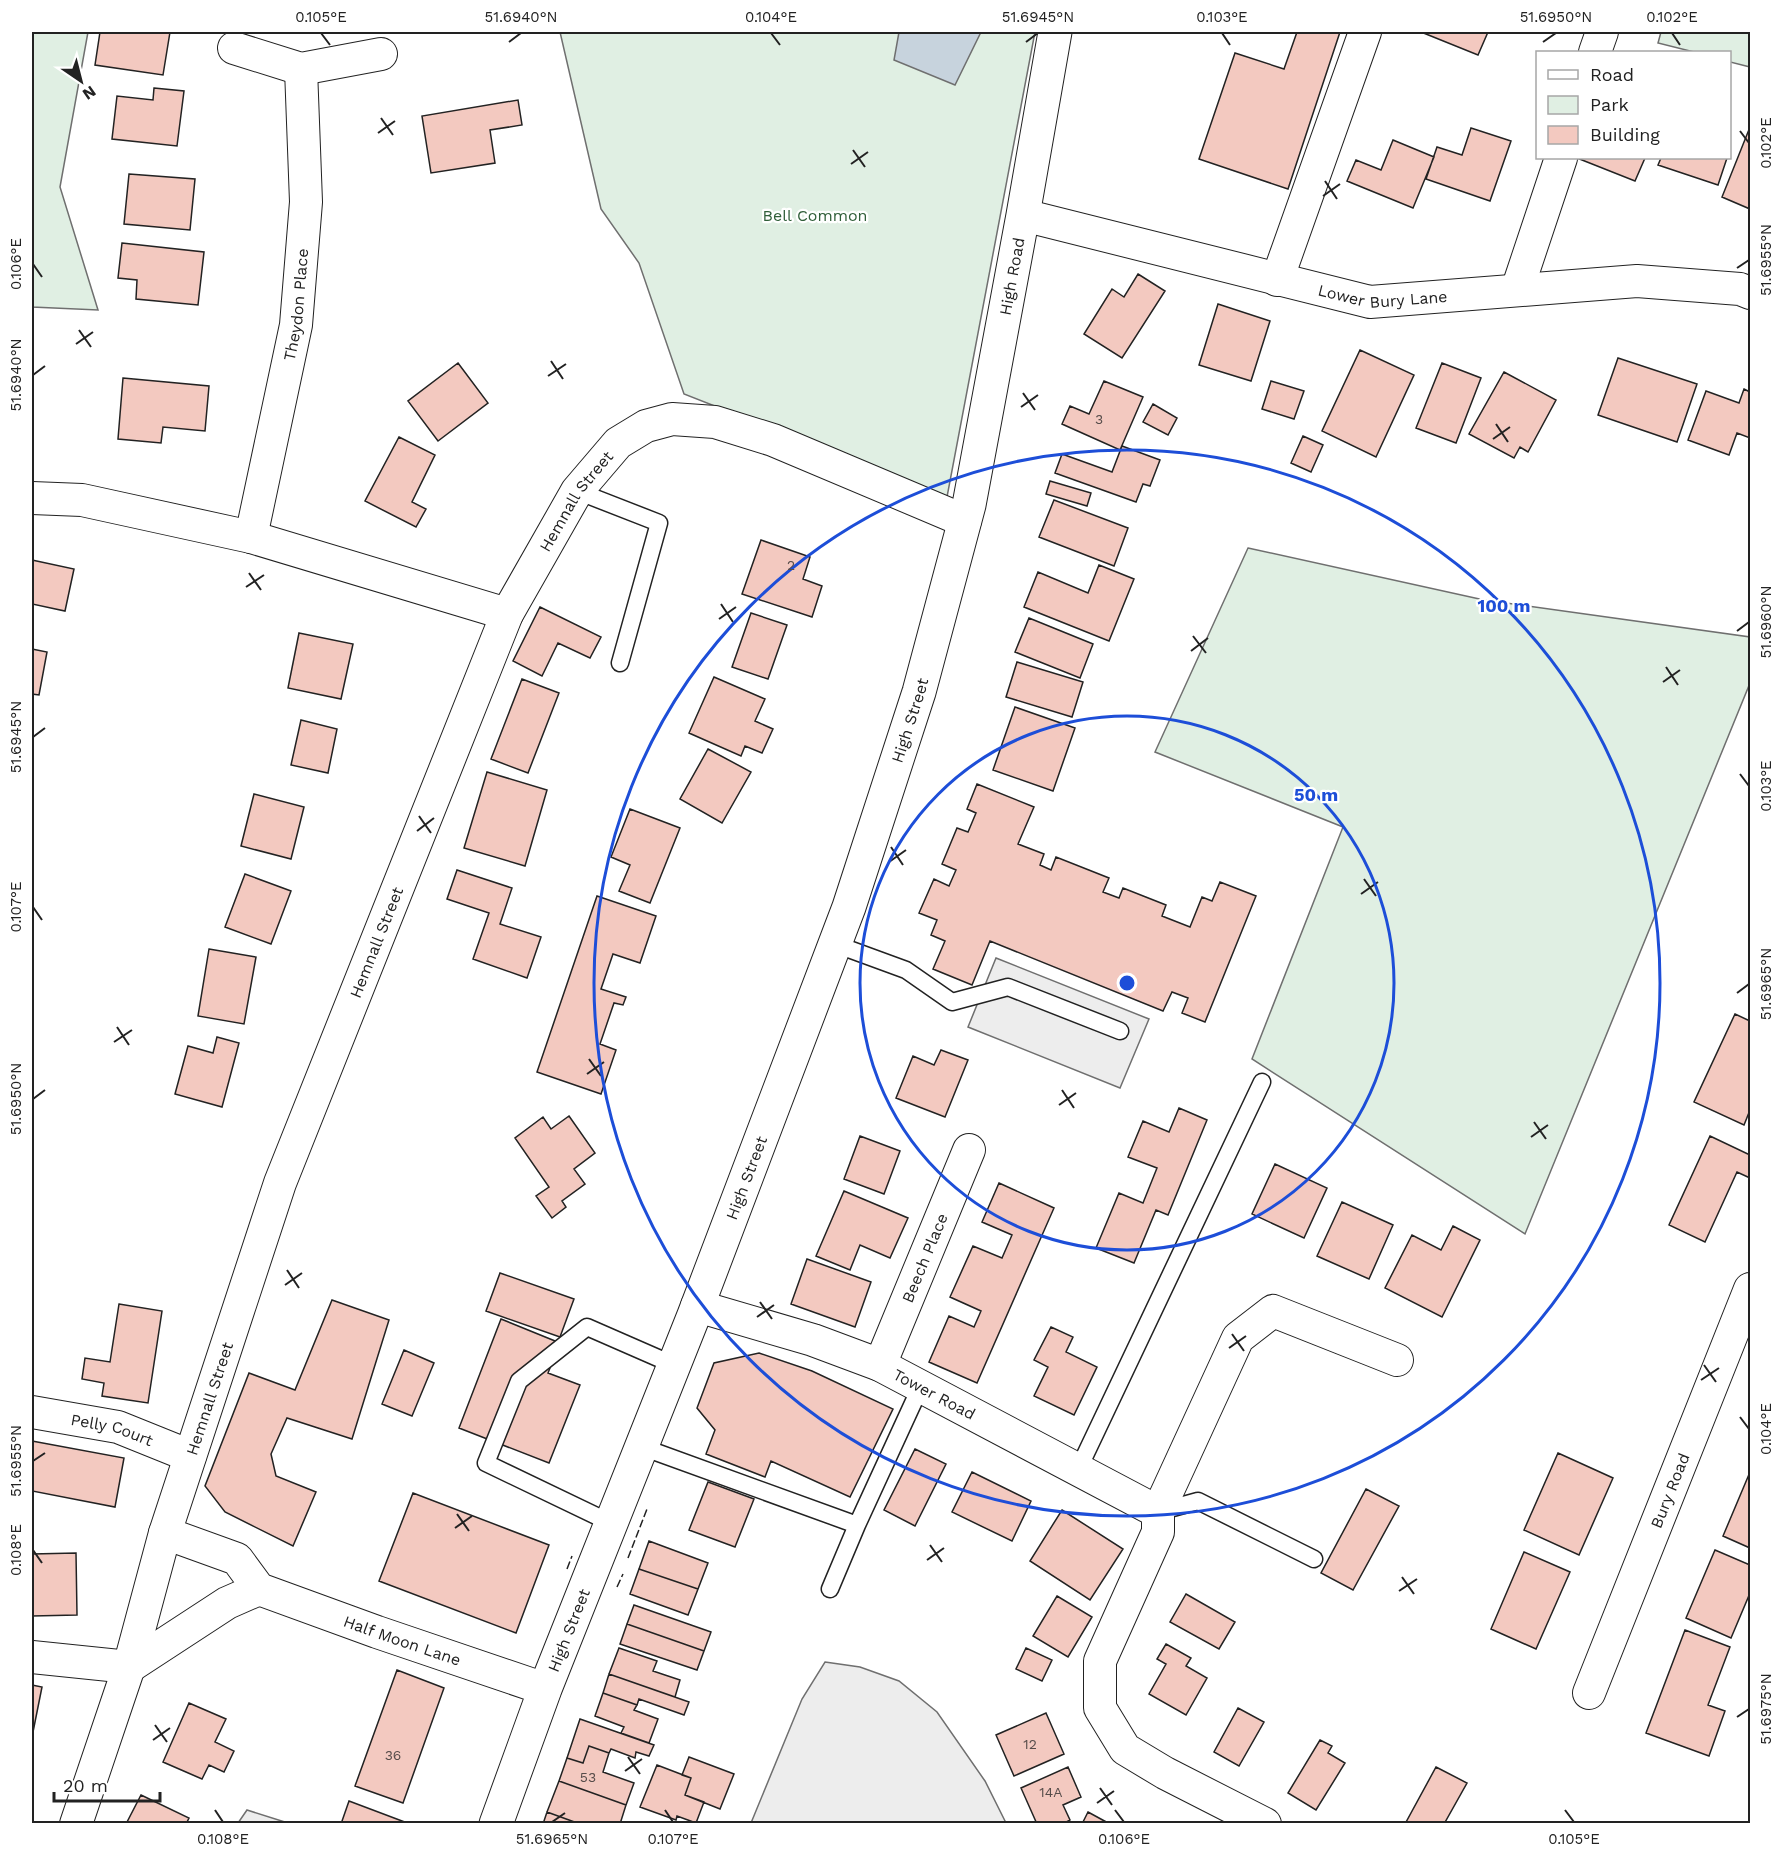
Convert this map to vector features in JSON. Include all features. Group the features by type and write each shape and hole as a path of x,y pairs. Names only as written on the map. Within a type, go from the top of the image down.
{"main road":[{"name":"High Road","path":"965,521 1023,215 1054,32"},
{"name":"High Street","path":"496,1824 545,1689 697,1306 849,908 919,692 965,521"}],"street":[{"path":"1277,280 1365,32"},
{"path":"1595,51 1602,32"},
{"path":"234,48 301,69 381,54"},
{"name":"Theydon Place","path":"251,537 296,325 306,202 301,69"},
{"path":"1517,290 1561,159"},
{"name":"Lower Bury Lane","path":"1023,215 1370,302 1637,281 1740,289 1750,293"},
{"name":"Hemnall Street","path":"76,1824 129,1667 165,1533 280,1183 507,615 577,491 618,444 646,426 672,419 715,422 773,440 965,521"},
{"path":"32,498 82,500 251,537 507,615"},
{"name":"Beech Place","path":"880,1365 969,1150"},
{"name":"Bury Road","path":"1589,1693 1750,1289"},
{"name":"Tower Road","path":"697,1306 813,1340 880,1365 1158,1512"},
{"path":"1265,1824 1165,1773 1125,1749 1100,1708 1100,1662 1158,1532 1158,1512 1238,1338 1274,1311 1396,1360"},
{"name":"Pelly Court","path":"32,1412 118,1427 190,1456"},
{"path":"32,1657 129,1667 227,1603 260,1589 237,1559 165,1533"},
{"name":"Half Moon Lane","path":"260,1589 377,1632 545,1689"}],"lane":[{"path":"577,491 659,523 620,663"},
{"path":"834,944 906,970 952,1002 1008,987 1120,1031"},
{"path":"1078,1470 1262,1082"},
{"path":"611,1523 486,1463 519,1381 587,1327 674,1365"},
{"path":"830,1588 920,1388"},
{"path":"642,1447 857,1525"},
{"path":"1158,1512 1198,1501 1314,1559"}],"green space":[{"path":"32,32 88,32 60,187 98,310 32,307"},
{"name":"Bell Common","path":"560,32 1035,32 947,497 684,394 639,263 601,209"},
{"path":"1661,32 1750,32 1750,67 1731,62 1731,51 1690,51 1658,43"},
{"path":"1248,548 1484,600 1750,637 1750,683 1525,1234 1252,1059 1343,827 1155,752"}],"shaded area":[{"path":"899,32 981,32 955,85 894,60"},
{"path":"996,958 1149,1019 1120,1088 968,1027"},
{"path":"825,1662 860,1667 899,1681 937,1712 985,1781 1006,1823 751,1823 802,1699"},
{"path":"247,1810 288,1823 238,1823"}],"building":[{"path":"100,32 170,32 163,75 95,65"},
{"path":"1297,32 1340,32 1288,189 1199,159 1235,53 1284,69"},
{"path":"1421,32 1488,32 1478,55"},
{"path":"154,88 184,91 177,146 112,139 117,96 153,100"},
{"path":"518,100 522,125 490,130 495,163 431,173 422,116"},
{"path":"1750,127 1750,209 1722,197"},
{"path":"1471,128 1511,141 1490,201 1426,179 1437,147 1462,155"},
{"path":"1393,140 1434,157 1413,208 1347,181 1356,160 1381,170"},
{"path":"1580,159 1645,159 1635,181"},
{"path":"1661,159 1727,159 1718,185 1658,165"},
{"path":"129,174 195,179 190,230 124,224"},
{"path":"122,243 204,252 198,305 136,299 137,280 118,278"},
{"path":"1138,274 1165,291 1122,358 1084,334 1112,289 1124,297"},
{"path":"1218,304 1270,321 1251,381 1199,365"},
{"path":"1360,350 1414,375 1376,457 1322,431"},
{"path":"1618,358 1697,384 1677,442 1598,415"},
{"path":"458,363 488,403 438,441 408,401"},
{"path":"1442,363 1481,378 1456,443 1416,428"},
{"path":"1504,372 1556,400 1528,452 1520,447 1514,458 1469,434"},
{"path":"123,378 209,386 205,431 163,427 161,443 118,439"},
{"path":"1104,381 1143,397 1120,450 1062,424 1070,406 1089,414"},
{"path":"1271,381 1304,391 1294,419 1262,409"},
{"path":"1744,389 1750,392 1750,438 1737,433 1729,455 1688,440 1706,391 1739,403"},
{"path":"1153,404 1177,418 1168,435 1143,422"},
{"path":"1303,436 1323,445 1311,472 1291,463"},
{"path":"399,437 435,455 412,502 426,509 416,527 365,501"},
{"path":"1122,446 1160,460 1150,486 1143,484 1136,502 1055,473 1062,454 1112,472"},
{"path":"1050,481 1091,493 1087,506 1046,494"},
{"path":"1054,500 1128,528 1114,566 1039,537"},
{"path":"761,540 810,557 803,579 822,586 812,617 742,594"},
{"path":"32,560 74,569 65,611 32,604"},
{"path":"1099,565 1134,579 1109,641 1024,607 1038,572 1088,593"},
{"path":"540,607 601,637 590,658 558,643 542,676 513,661"},
{"path":"751,613 787,625 768,679 732,667"},
{"path":"1029,618 1093,644 1080,678 1015,652"},
{"path":"299,633 353,644 341,699 288,688"},
{"path":"32,649 47,652 39,695 32,694"},
{"path":"1017,662 1083,682 1072,717 1006,697"},
{"path":"714,677 765,699 755,721 773,729 762,753 745,746 741,756 689,733"},
{"path":"522,679 559,693 528,773 491,759"},
{"path":"1015,707 1075,728 1053,791 993,770"},
{"path":"301,720 337,729 328,773 291,765"},
{"path":"708,749 751,772 722,823 680,799"},
{"path":"487,772 547,790 525,866 464,848"},
{"path":"977,784 1034,807 1018,844 1044,854 1040,865 1051,870 1056,857 1109,878 1103,892 1119,898 1123,888 1166,905 1162,916 1190,927 1202,897 1212,901 1220,882 1256,896 1205,1022 1182,1013 1188,998 1172,992 1163,1011 990,941 972,985 933,969 945,941 931,935 937,920 919,913 934,879 949,886 956,870 942,864 957,828 968,832 976,813 967,809"},
{"path":"254,794 304,807 291,859 241,846"},
{"path":"630,809 680,828 650,903 619,891 630,865 611,857"},
{"path":"457,870 512,888 500,924 541,937 527,978 473,959 489,913 447,899"},
{"path":"245,874 291,891 271,944 225,927"},
{"path":"597,896 656,916 640,963 613,954 601,989 626,997 623,1005 614,1003 600,1044 616,1050 601,1094 537,1072"},
{"path":"209,949 256,957 244,1024 198,1016"},
{"path":"1735,1014 1750,1021 1750,1110 1744,1125 1694,1102"},
{"path":"217,1037 239,1043 222,1107 175,1094 188,1046 213,1053"},
{"path":"941,1050 968,1060 945,1117 896,1098 913,1056 934,1065"},
{"path":"1179,1108 1207,1120 1168,1215 1156,1210 1134,1263 1096,1248 1119,1193 1143,1203 1157,1168 1128,1157 1143,1121 1169,1132"},
{"path":"569,1116 595,1153 574,1169 585,1184 562,1201 566,1207 552,1218 536,1196 549,1187 515,1138 543,1117 551,1129"},
{"path":"860,1136 900,1151 884,1194 844,1179"},
{"path":"1710,1136 1750,1155 1750,1178 1737,1172 1705,1242 1669,1225"},
{"path":"1275,1164 1327,1188 1304,1238 1252,1214"},
{"path":"999,1183 1054,1208 977,1383 929,1362 949,1316 974,1327 981,1311 950,1297 973,1246 1002,1258 1012,1235 982,1222"},
{"path":"844,1191 908,1218 890,1258 860,1245 850,1270 816,1256"},
{"path":"1342,1202 1393,1225 1369,1279 1317,1256"},
{"path":"1453,1226 1480,1240 1442,1317 1385,1288 1412,1235 1441,1250"},
{"path":"807,1259 871,1282 855,1327 791,1304"},
{"path":"500,1273 574,1299 560,1337 486,1311"},
{"path":"332,1300 389,1320 352,1439 287,1418 271,1454 276,1476 316,1492 293,1546 225,1512 205,1486 249,1373 295,1390"},
{"path":"119,1304 162,1311 148,1403 102,1396 104,1383 82,1379 85,1358 110,1362"},
{"path":"501,1319 560,1343 548,1373 580,1385 549,1463 459,1428"},
{"path":"1051,1327 1073,1337 1066,1352 1097,1367 1074,1415 1034,1396 1048,1367 1034,1360"},
{"path":"404,1350 434,1363 412,1416 382,1404"},
{"path":"759,1353 812,1371 893,1409 850,1497 771,1461 765,1477 706,1454 715,1430 697,1408 714,1363"},
{"path":"32,1441 124,1458 115,1507 32,1491"},
{"path":"915,1449 946,1464 915,1526 884,1510"},
{"path":"1558,1453 1613,1478 1579,1555 1524,1530"},
{"path":"972,1472 1031,1501 1012,1541 952,1512"},
{"path":"1750,1472 1750,1548 1723,1536"},
{"path":"708,1482 754,1499 735,1547 689,1530"},
{"path":"1366,1489 1399,1506 1353,1590 1321,1573"},
{"path":"413,1493 549,1545 516,1633 379,1581"},
{"path":"1062,1510 1123,1549 1090,1600 1030,1561"},
{"path":"649,1541 708,1563 698,1589 639,1569"},
{"path":"1715,1550 1750,1565 1750,1593 1731,1638 1686,1618"},
{"path":"1524,1552 1570,1572 1536,1649 1491,1629"},
{"path":"76,1553 77,1615 32,1616 32,1554"},
{"path":"639,1569 698,1589 688,1615 630,1594"},
{"path":"1186,1594 1235,1622 1219,1649 1170,1622"},
{"path":"1057,1596 1092,1617 1068,1657 1033,1636"},
{"path":"634,1605 711,1632 704,1651 627,1624"},
{"path":"627,1624 704,1651 697,1670 620,1644"},
{"path":"1685,1630 1730,1647 1708,1705 1725,1711 1709,1756 1646,1733"},
{"path":"1166,1644 1191,1658 1186,1666 1207,1678 1186,1715 1149,1694 1166,1664 1157,1659"},
{"path":"619,1648 657,1661 653,1671 680,1680 675,1697 609,1674"},
{"path":"1026,1648 1052,1660 1042,1681 1016,1669"},
{"path":"397,1670 444,1688 403,1803 355,1786"},
{"path":"609,1674 689,1702 684,1715 639,1699 637,1705 603,1693"},
{"path":"32,1685 42,1687 32,1737"},
{"path":"603,1693 637,1705 634,1710 658,1719 649,1743 621,1733 624,1727 595,1716"},
{"path":"189,1703 226,1719 215,1742 234,1751 224,1772 209,1765 202,1779 163,1762"},
{"path":"1238,1708 1264,1722 1239,1766 1214,1752"},
{"path":"1046,1713 1064,1754 1014,1776 996,1735"},
{"path":"580,1719 654,1745 649,1756 636,1752 635,1758 611,1749 609,1753 589,1746 583,1763 567,1758"},
{"path":"1320,1740 1332,1746 1328,1753 1345,1763 1316,1810 1288,1793"},
{"path":"589,1746 609,1753 603,1772 634,1783 626,1805 559,1781 567,1758 583,1763"},
{"path":"689,1757 734,1774 720,1809 685,1795 691,1778 682,1775"},
{"path":"657,1765 691,1778 685,1795 704,1802 696,1823 677,1816 676,1820 640,1807"},
{"path":"1068,1767 1081,1797 1063,1805 1070,1820 1063,1824 1037,1824 1021,1788"},
{"path":"1436,1767 1467,1783 1444,1824 1405,1824"},
{"path":"559,1781 626,1805 620,1824 580,1824 547,1812"},
{"path":"141,1795 189,1818 186,1824 126,1824"},
{"path":"349,1801 410,1824 341,1824"},
{"path":"547,1812 580,1824 543,1824"},
{"path":"1088,1812 1110,1824 1082,1824"}],"fence":[{"path":"628,1558 647,1509"},
{"path":"567,1569 572,1556"},
{"path":"617,1587 623,1574"}]}
